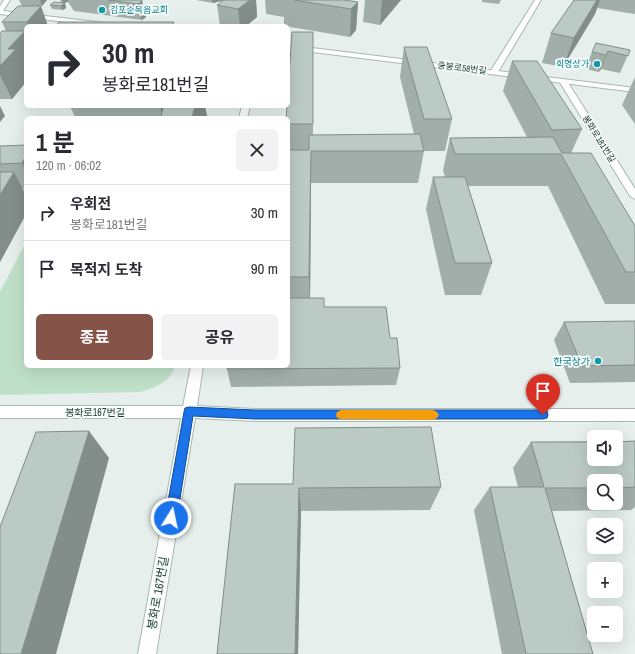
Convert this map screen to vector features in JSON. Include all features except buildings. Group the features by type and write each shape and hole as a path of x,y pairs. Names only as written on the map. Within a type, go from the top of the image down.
{"street":[{"path":"6,0 1,8 101,24"},
{"path":"494,72 538,0"},
{"name":"중봉로58번길","path":"290,47 635,90"},
{"name":"봉화로181번길","path":"563,81 635,196"},
{"name":"봉화로 167번길","path":"147,654 197,368"},
{"name":"봉화로167번길","path":"0,412 189,412"},
{"path":"189,412 255,415 635,415"}],"green space":[{"path":"24,246 24,368 174,368 173,372 161,384 140,392 0,395 0,292"}],"slow traffic":[{"path":"341,415 433,415"}],"place":[{"name":"김포순복음교회","path":"102,10"},
{"name":"희영상가","path":"597,64"},
{"name":"한국상가","path":"598,361"}],"route":[{"path":"171,518 189,412 255,415 543,415"}]}
